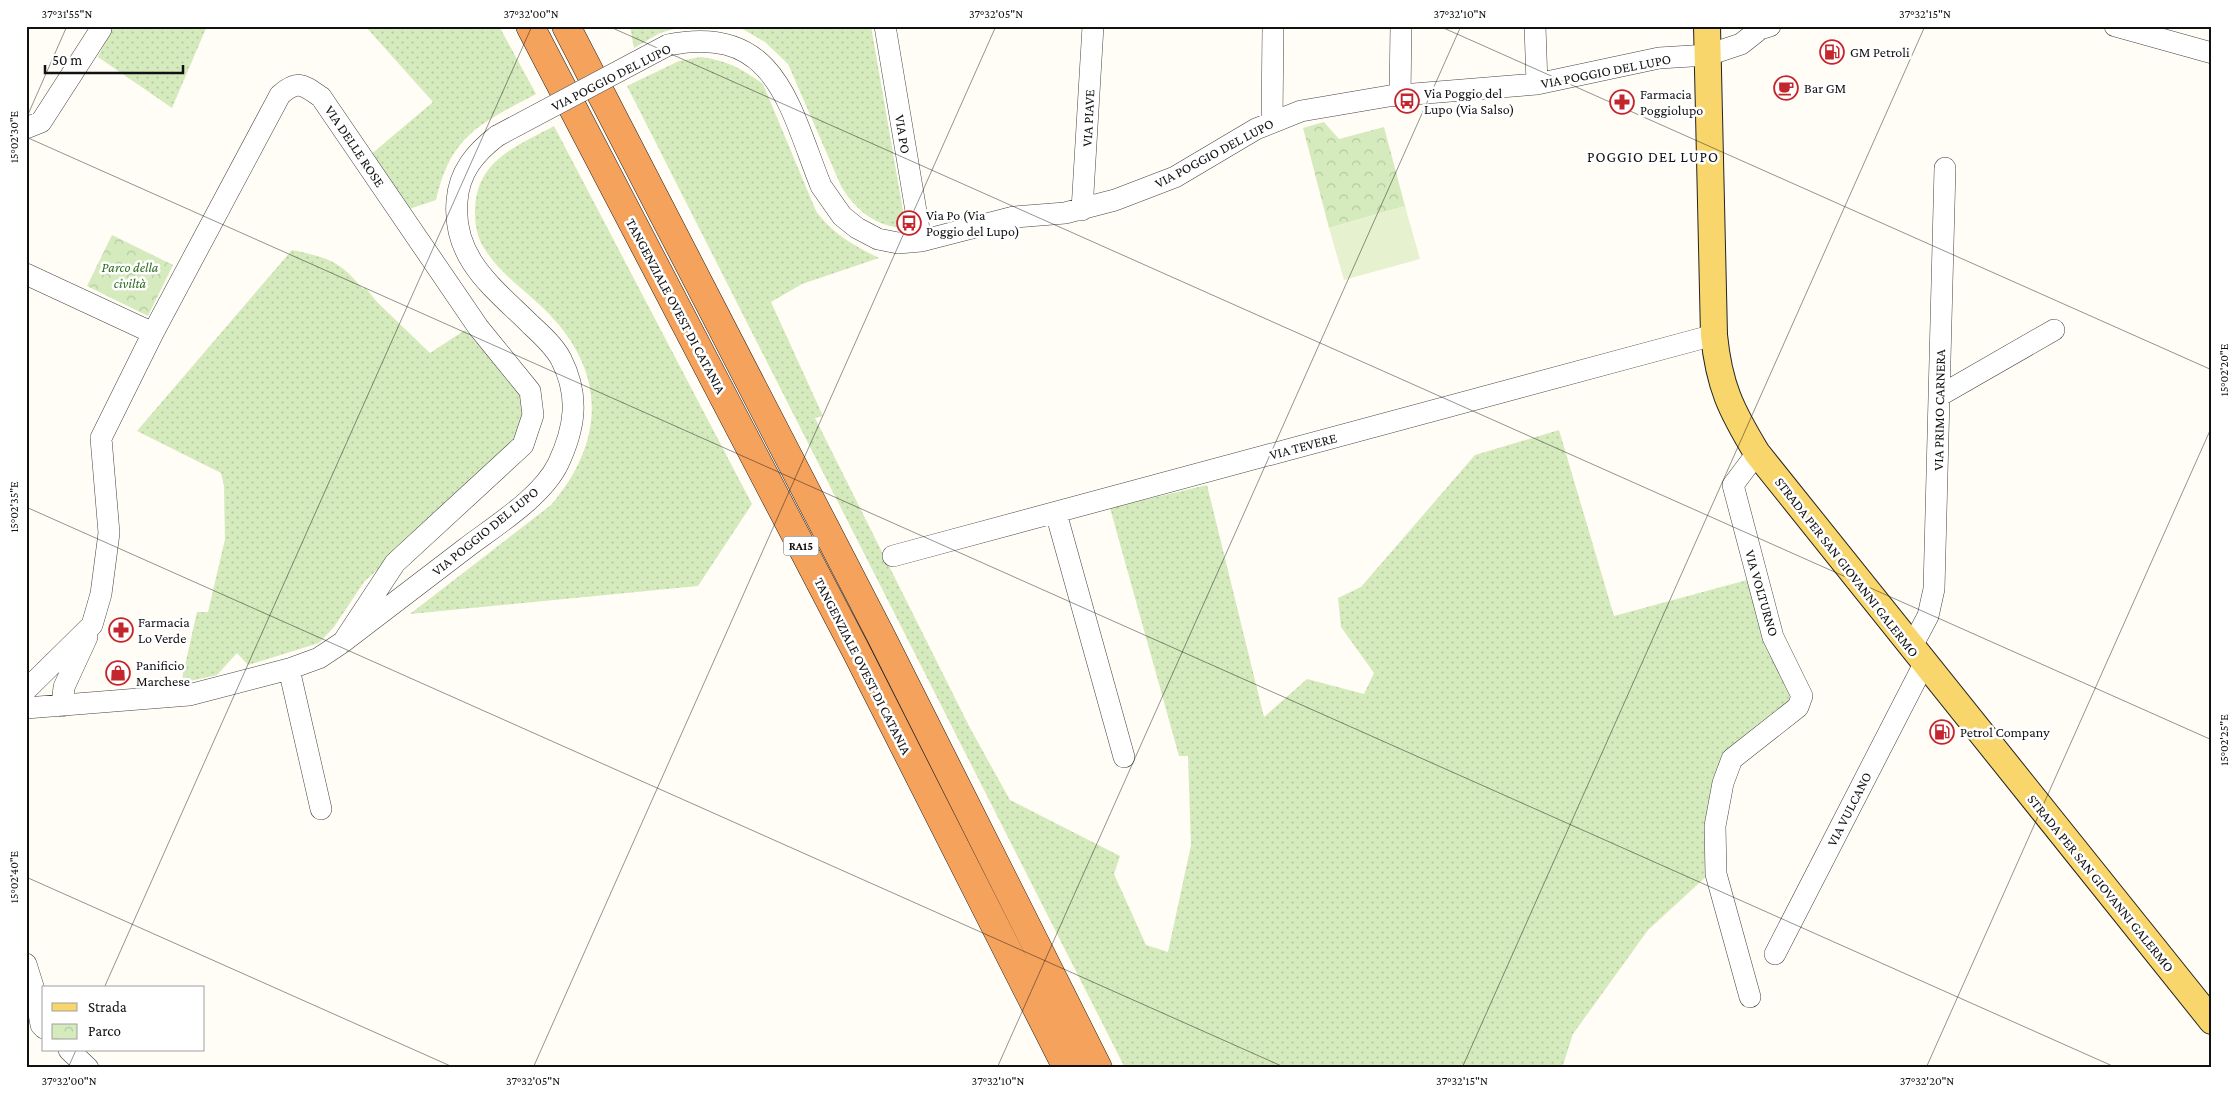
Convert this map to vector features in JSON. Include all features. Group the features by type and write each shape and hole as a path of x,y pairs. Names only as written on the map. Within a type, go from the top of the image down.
{"highway":[{"name":"TANGENZIALE OVEST DI CATANIA","path":"528,26 856,651 1067,1068"},
{"name":"TANGENZIALE OVEST DI CATANIA","path":"566,26 880,634 1098,1068"},
{"path":"576,26 639,169"}],"main road":[{"name":"STRADA PER SAN GIOVANNI GALERMO","path":"1707,26 1714,335 1717,369 1732,411 1757,453 1917,656 2212,1021"}],"street":[{"name":"VIA PO","path":"885,26 921,241"},
{"name":"VIA PIAVE","path":"1082,210 1094,26"},
{"path":"1272,122 1273,26"},
{"path":"1400,96 1401,26"},
{"path":"1535,26 1536,84"},
{"name":"VIA POGGIO DEL LUPO","path":"26,708 189,696 289,669 319,658 343,642 511,514 543,485 557,465 574,418 573,396 560,358 547,339 479,273 465,254 459,234 456,211 458,189 468,163 480,149 497,136 668,45 692,40 713,40 731,45 763,63 776,78 821,186 842,216 857,228 878,239 898,243 921,241 1014,217 1082,210 1116,200 1175,176 1256,129 1301,111 1400,96 1536,84 1659,58 1708,55 1741,44 1760,30 1770,26"},
{"path":"2118,27 2212,54"},
{"path":"26,128 40,122 100,29"},
{"name":"VIA DELLE ROSE","path":"26,690 92,625 101,594 109,533 101,438 153,333 280,95 291,85 304,85 321,97 478,327 530,390 533,415 522,445 395,563 343,642"},
{"name":"VIA PRIMO CARNERA","path":"1917,656 1934,589 1945,168"},
{"path":"26,274 153,333"},
{"path":"1939,396 2054,330"},
{"name":"VIA TEVERE","path":"893,556 1714,335"},
{"name":"VIA VOLTURNO","path":"1750,998 1716,874 1715,826 1723,783 1732,759 1798,707 1802,696 1773,637 1733,485 1757,453"},
{"path":"1056,513 1124,757"},
{"path":"389,572 397,587 413,589"},
{"path":"62,706 64,687 92,625"},
{"name":"VIA VULCANO","path":"1775,954 1917,656"},
{"path":"289,669 321,809"},
{"path":"26,964 36,996 42,1026"},
{"path":"71,1052 88,1068"}],"green space":[{"path":"113,26 207,26 172,108 98,57"},
{"path":"365,26 499,26 536,94 471,133 450,160 442,178 436,200 406,210 369,156 433,102"},
{"path":"630,26 684,26 660,33 634,48"},
{"path":"732,26 871,26 906,228 885,225 876,221 853,203 841,186 788,64 765,42 741,28"},
{"path":"701,57 718,60 734,66 763,84 816,211 829,226 844,238 879,258 802,284 771,302 823,416 815,418 970,728 1010,800 1120,856 1114,874 1146,945 1168,952 1191,845 1188,756 1179,756 1110,508 1207,485 1264,717 1307,679 1364,694 1374,673 1341,627 1338,598 1361,587 1475,455 1559,430 1614,616 1747,580 1763,636 1791,693 1786,708 1738,742 1709,874 1648,930 1573,1034 1562,1068 1125,1068 627,86 679,61"},
{"path":"1324,122 1339,139 1384,127 1405,206 1329,228 1303,128"},
{"path":"554,126 752,504 698,586 410,614 551,505 568,482 581,458 589,434 592,410 590,386 582,362 569,338 550,315 494,262 479,239 476,223 477,195 482,180 490,168 512,149"},
{"path":"1405,206 1420,259 1344,280 1329,228"},
{"name":"Parco della civiltà","path":"112,235 173,265 148,316 87,286"},
{"path":"292,250 324,258 339,266 355,279 363,289 365,287 377,302 430,353 465,330 518,390 523,398 523,422 504,454 364,582 334,627 319,643 248,665 237,653 217,675 181,683 197,612 208,612 225,539 224,486 221,473 137,431"}],"place":[{"name":"GM Petroli","path":"1832,52"},
{"name":"Bar GM","path":"1786,88"},
{"name":"Via Poggio del Lupo (Via Salso)","path":"1407,101"},
{"name":"Farmacia Poggiolupo","path":"1622,102"},
{"name":"Via Po (Via Poggio del Lupo)","path":"909,223"},
{"name":"Farmacia Lo Verde","path":"121,630"},
{"name":"Panificio Marchese","path":"118,673"},
{"name":"Petrol Company","path":"1942,732"}],"district":[{"name":"POGGIO DEL LUPO","path":"1653,157"}]}
